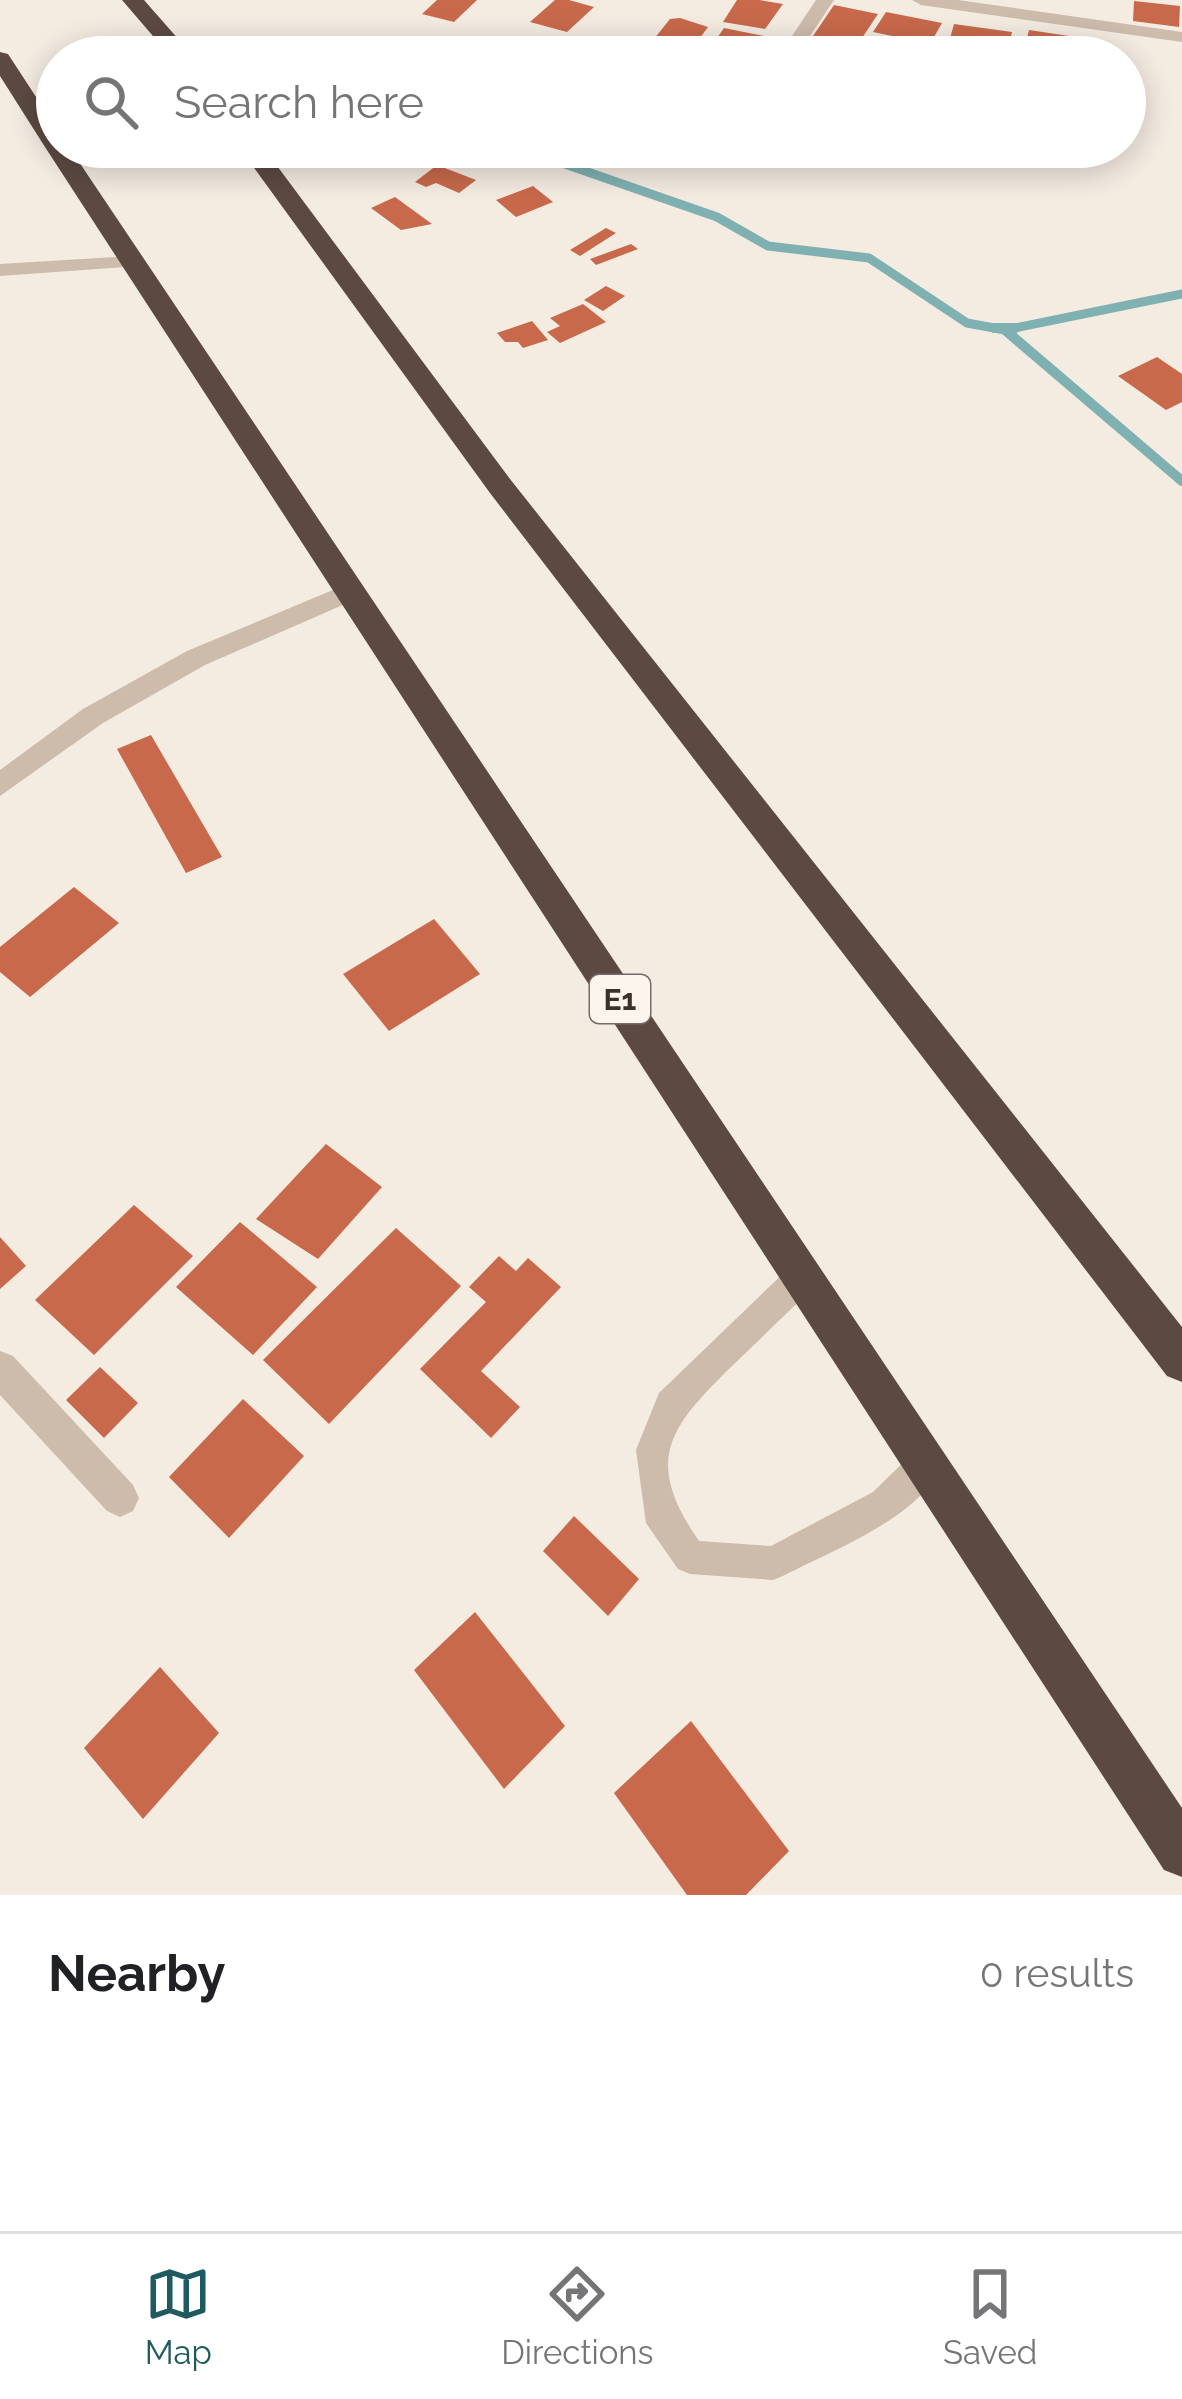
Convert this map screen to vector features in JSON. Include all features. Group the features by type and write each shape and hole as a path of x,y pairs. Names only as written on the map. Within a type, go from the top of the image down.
{"highway":[{"path":"133,0 165,36"},
{"name":"E1","path":"0,59 36,115"},
{"name":"E1","path":"71,168 1182,1852"},
{"path":"266,168 500,486 1182,1361"}],"street":[{"path":"801,36 825,0"},
{"path":"921,0 1182,37"},
{"path":"0,270 132,262"},
{"path":"0,785 93,716 196,658 352,591"},
{"path":"0,1369 120,1498"}],"lane":[{"path":"803,1276 670,1404 652,1450 658,1511 689,1557 773,1563 885,1504 926,1464"}],"building":[{"path":"437,0 477,0 454,22 422,14"},
{"path":"555,0 594,7 567,32 530,22"},
{"path":"737,0 783,4 765,29 723,22"},
{"path":"1134,1 1180,6 1179,27 1133,21"},
{"path":"834,5 878,14 863,36 813,36"},
{"path":"886,12 942,23 935,36 873,32"},
{"path":"670,19 708,27 701,36 656,36"},
{"path":"954,24 1012,32 1011,36 951,36"},
{"path":"724,28 764,36 718,36"},
{"path":"1029,30 1069,36 1027,36"},
{"path":"433,168 476,180 459,193 436,183 426,187 415,182"},
{"path":"533,186 553,202 516,217 496,200"},
{"path":"395,197 432,224 401,230 371,208"},
{"path":"606,228 616,233 580,256 570,250"},
{"path":"631,244 638,249 596,265 590,259"},
{"path":"606,286 625,296 603,311 584,300"},
{"path":"583,304 606,322 560,343 547,332 560,326 550,318"},
{"path":"532,321 548,340 523,348 518,342 505,342 497,333"},
{"path":"1157,357 1182,374 1182,402 1166,410 1118,376"},
{"path":"151,735 222,857 186,873 117,749"},
{"path":"74,887 119,923 30,997 0,972 0,947"},
{"path":"434,919 480,974 389,1031 343,974"},
{"path":"326,1144 382,1187 318,1259 256,1219"},
{"path":"134,1205 193,1256 94,1355 35,1300"},
{"path":"240,1222 317,1287 253,1355 176,1287"},
{"path":"396,1228 461,1286 329,1424 263,1360"},
{"path":"0,1237 26,1266 0,1289"},
{"path":"499,1256 516,1271 528,1258 561,1287 481,1371 520,1407 491,1438 420,1369 486,1302 469,1287"},
{"path":"100,1367 138,1403 104,1438 66,1400"},
{"path":"243,1399 304,1456 229,1538 169,1477"},
{"path":"574,1516 639,1579 608,1616 543,1551"},
{"path":"475,1612 565,1726 504,1789 414,1670"},
{"path":"160,1667 219,1733 143,1819 84,1748"},
{"path":"691,1721 789,1851 746,1895 687,1895 614,1793"}],"waterway":[{"path":"576,168 717,217 768,246 869,258 967,323 994,328"},
{"path":"1015,328 1182,294"},
{"path":"994,328 1015,328"},
{"path":"994,328 1005,330"},
{"path":"1005,330 1015,328"},
{"path":"1005,330 1182,481"}]}
